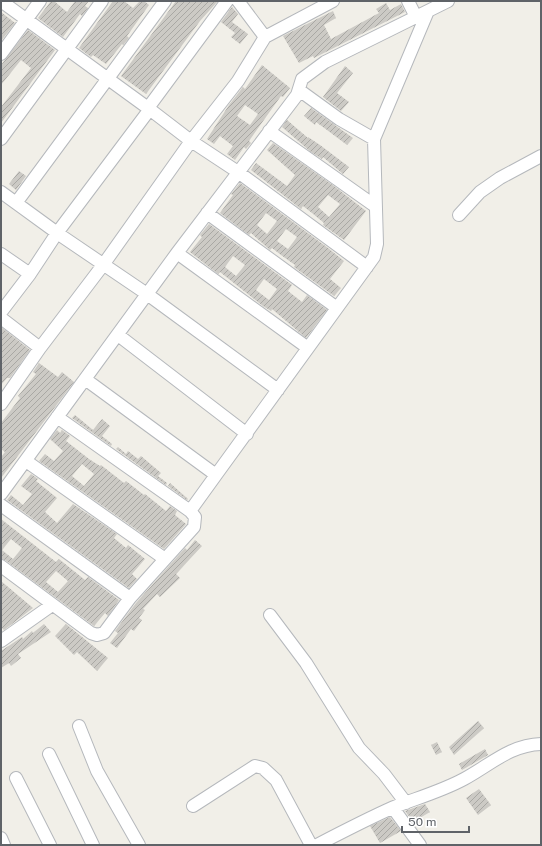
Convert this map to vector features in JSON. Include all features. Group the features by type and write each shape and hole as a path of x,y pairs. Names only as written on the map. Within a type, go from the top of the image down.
{"street":[{"path":"1,1 109,79 190,141 238,172 367,267"},
{"path":"1,54 40,1"},
{"path":"1,139 102,1"},
{"path":"16,203 109,79 165,1"},
{"path":"1,312 227,1"},
{"path":"238,1 265,37"},
{"path":"1,404 40,348 103,265 190,141 238,81 265,37 333,1"},
{"path":"408,1 416,17"},
{"path":"1,494 177,253 270,131 299,90 302,79 325,62 448,1"},
{"path":"190,511 367,267 376,251 374,139 428,11"},
{"path":"299,90 339,119 374,139"},
{"path":"270,131 375,206"},
{"path":"459,215 480,192 500,178 541,156"},
{"path":"1,192 57,233 147,294 278,390"},
{"path":"207,213 337,308"},
{"path":"177,253 308,348"},
{"path":"1,254 30,274"},
{"path":"1,318 40,348"},
{"path":"118,335 247,434"},
{"path":"86,379 216,475"},
{"path":"1,566 52,605 91,633 97,635 104,632 130,598 194,527 196,517 190,511 57,417"},
{"path":"26,461 165,559"},
{"path":"1,505 130,598"},
{"path":"3,636 52,605"},
{"path":"270,615 306,663 359,748 384,774 406,803"},
{"path":"79,726 97,771 139,845"},
{"path":"317,845 393,808 464,778 517,748 541,744"},
{"path":"48,754 93,845"},
{"path":"194,806 245,771 255,766 263,768 276,780 311,845"},
{"path":"16,778 50,845"},
{"path":"393,808 420,845"},
{"path":"1,838 4,845"}],"building":[{"path":"51,1 54,1 67,12 75,1 89,1 85,6 88,8 82,16 80,14 63,37 38,18"},
{"path":"113,1 124,1 133,8 140,1 144,1 149,5 127,36 129,38 123,45 122,44 106,64 93,55 91,57 79,48"},
{"path":"176,1 218,1 200,21 146,94 121,76"},
{"path":"386,3 390,10 401,4 405,12 314,58 313,56 299,63 283,36 333,11 336,18 324,25 331,39 379,13 376,9"},
{"path":"232,7 238,14 232,22 248,34 240,44 231,37 235,33 221,22"},
{"path":"1,12 15,23 1,41"},
{"path":"28,30 55,50 1,123 1,107 31,68 21,60 1,85 1,65"},
{"path":"262,65 290,88 283,97 281,96 256,131 249,141 251,143 246,149 244,147 235,160 227,154 233,146 220,136 214,144 207,139 229,105 243,87 245,89","holes":["245,105 258,114 250,125 237,116"]},
{"path":"345,66 353,73 337,93 349,102 341,111 323,97"},
{"path":"311,108 353,138 347,145 316,122 315,125 304,116"},
{"path":"287,120 308,138 320,145 349,167 343,174 323,157 322,159 311,152 282,127"},
{"path":"273,143 334,186 366,211 344,240 323,225 324,223 303,206 301,209 251,170 256,163 287,186 295,175 267,150","holes":["328,195 340,204 329,217 318,207"]},
{"path":"19,171 26,176 16,190 9,184"},
{"path":"240,183 344,261 330,279 341,288 334,296 294,267 295,265 272,248 270,250 251,233 249,235 220,213 233,195 231,194","holes":["266,213 277,221 267,234 257,225","286,229 297,237 288,249 277,241"]},
{"path":"209,224 292,285 288,291 302,302 307,295 327,310 306,338 272,309 271,311 263,306 220,272 218,274 190,252 202,237 200,235","holes":["233,256 245,265 236,276 225,267","264,279 277,289 269,300 256,290"]},
{"path":"1,327 30,350 10,378 7,378 1,385"},
{"path":"39,363 58,377 62,372 74,382 1,478 1,457 5,452 1,449 1,423 20,398 18,396 36,374 33,372"},
{"path":"75,415 93,430 102,419 110,426 102,436 112,444 111,446 72,418"},
{"path":"57,430 60,433 62,430 70,436 66,441 89,459 100,466 101,465 124,483 126,481 166,511 170,506 177,511 175,515 186,524 164,549 39,461 45,454 54,461 63,451 50,439","holes":["82,464 94,474 84,486 72,476"]},
{"path":"118,447 126,454 128,451 138,459 141,456 161,473 158,476 167,483 166,485 116,449"},
{"path":"31,474 38,479 36,481 57,498 45,512 57,523 73,504 117,534 114,538 126,548 128,545 145,559 132,574 137,579 129,588 7,500 11,495 23,505 32,494 21,486"},
{"path":"170,483 188,499 187,500 168,486"},
{"path":"1,519 56,562 59,559 85,580 88,577 119,600 108,616 105,613 94,626 5,560 1,559","holes":["11,539 22,548 13,559 2,550","56,571 68,581 58,592 46,582"]},
{"path":"195,540 202,546 176,574 180,578 160,597 157,594 143,609 145,610 139,618 142,620 134,631 131,629 117,648 110,643 118,633 115,631 136,603 185,548 187,550"},
{"path":"1,581 33,608 4,630 1,627"},
{"path":"44,624 51,632 18,654 21,658 11,666 9,663 1,668 1,651 22,637 23,639 32,631 33,633"},
{"path":"66,624 108,658 97,671 77,652 74,655 55,636"},
{"path":"478,721 484,728 454,755 449,747"},
{"path":"437,742 442,752 436,755 431,745"},
{"path":"485,749 488,755 462,770 459,764"},
{"path":"479,789 491,805 478,815 466,798"},
{"path":"425,804 430,812 413,822 405,811"},
{"path":"390,817 401,831 380,843 370,826"}]}
